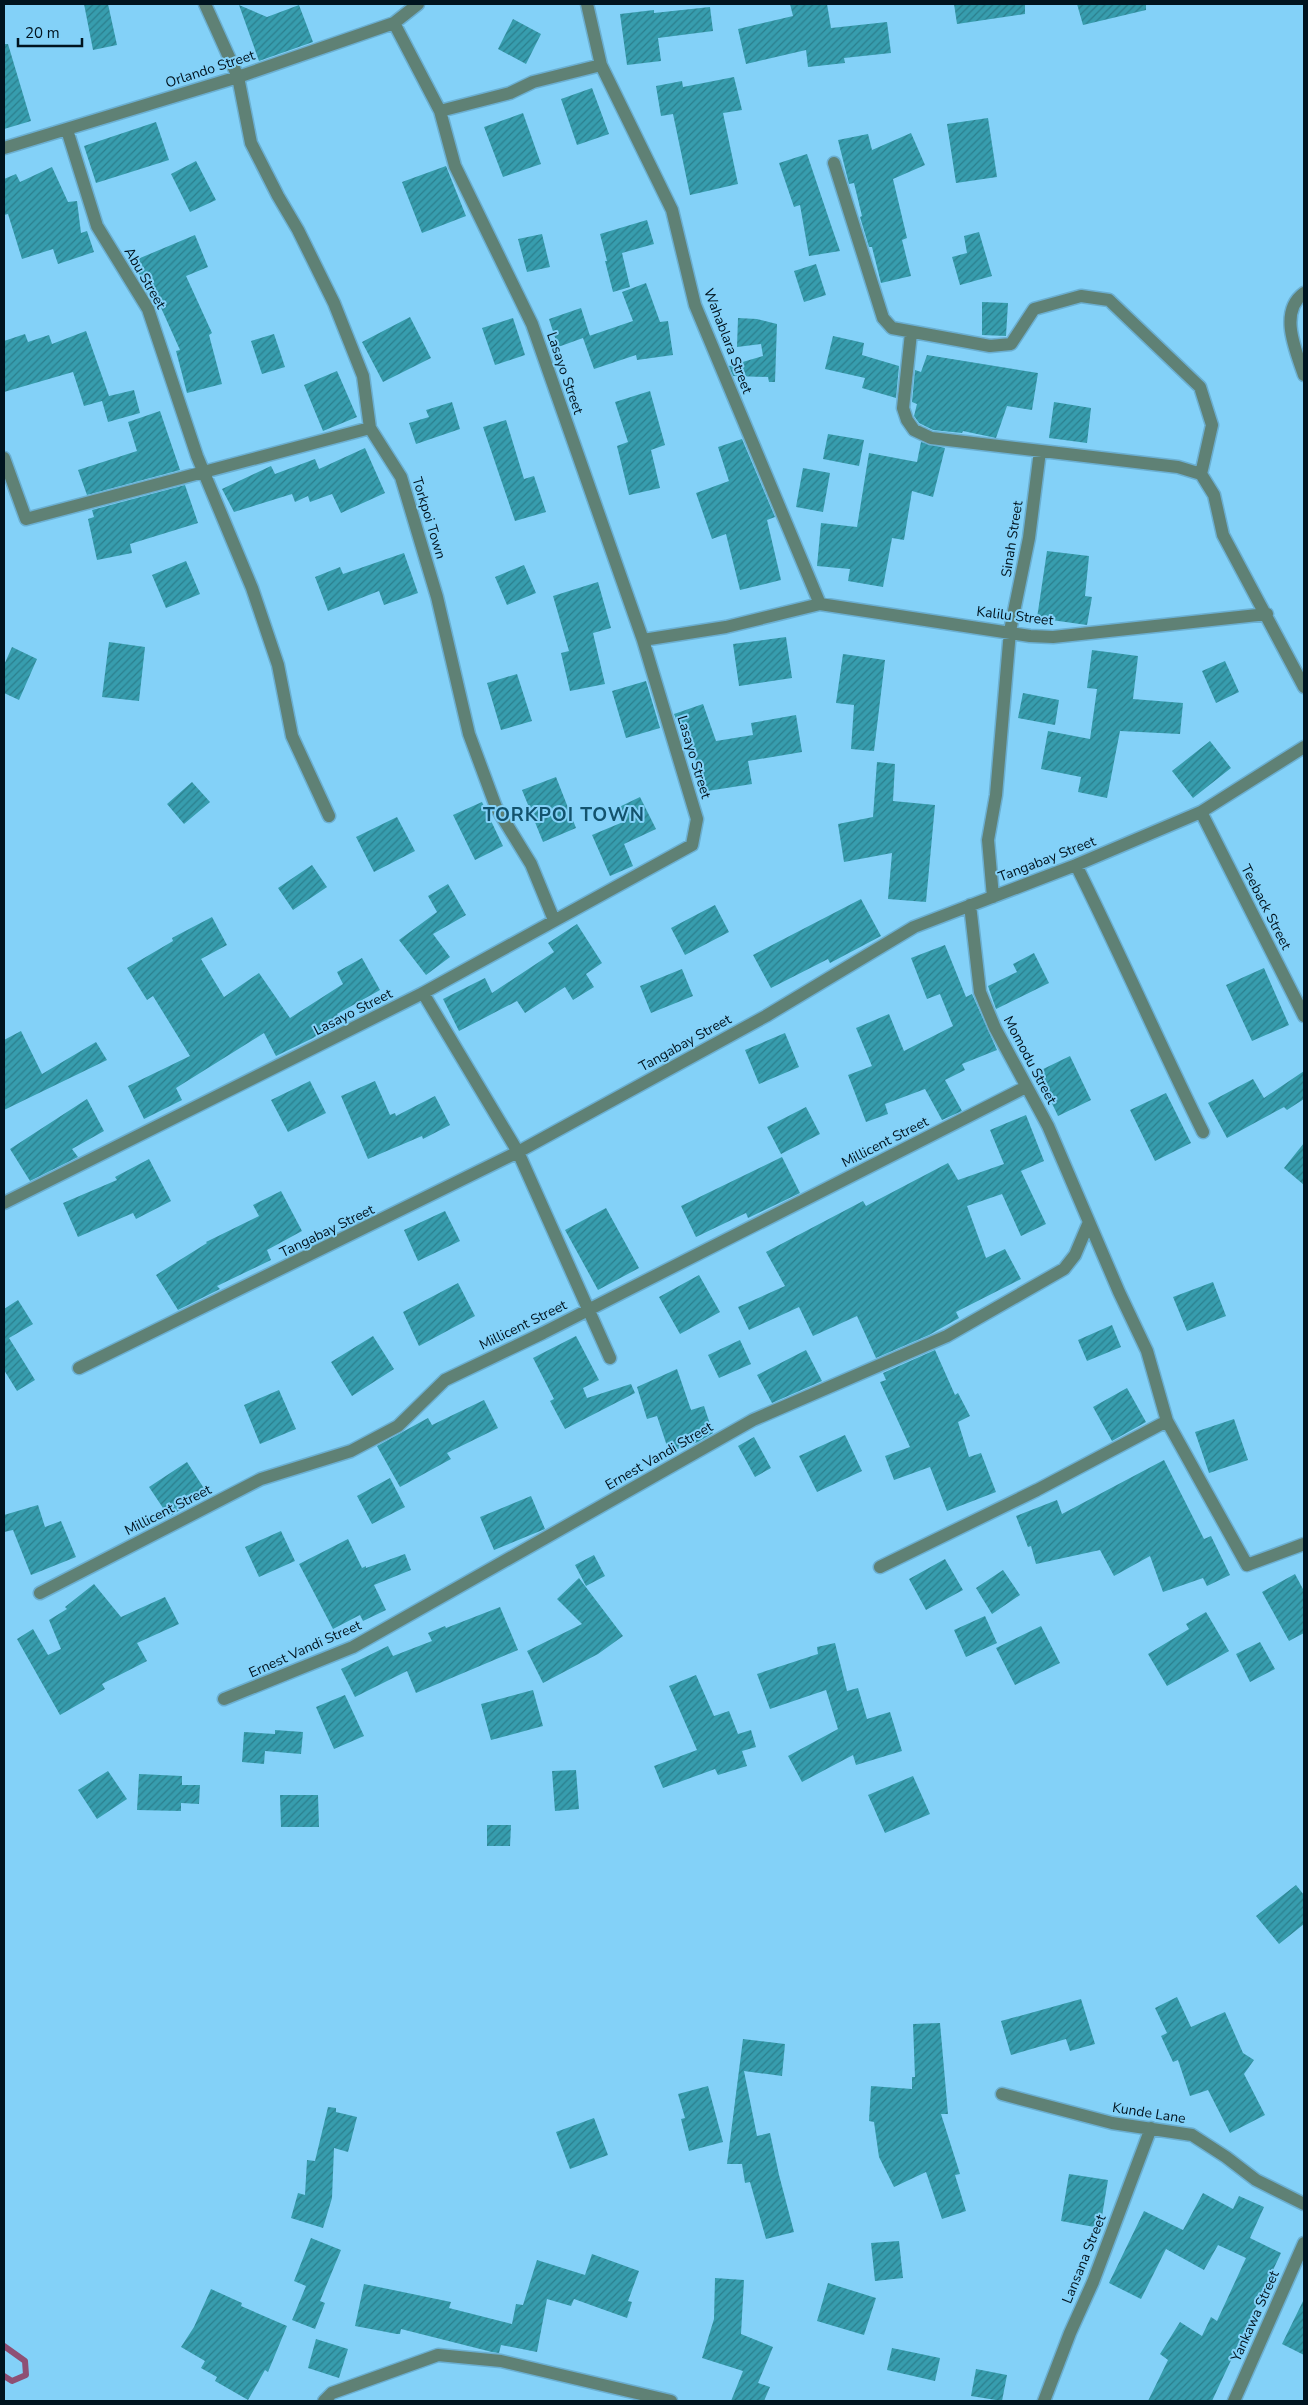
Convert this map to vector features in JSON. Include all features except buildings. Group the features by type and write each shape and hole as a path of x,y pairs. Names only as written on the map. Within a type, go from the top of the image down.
{"street":[{"name":"Torkpoi Town","path":"205,4 238,77 251,143 298,230 334,303 363,376 370,428 401,477 437,597 472,743 496,807 531,864 554,920"},
{"name":"Orlando Street","path":"4,148 238,77 394,23 418,4"},
{"name":"Wahablara Street","path":"587,4 601,65 672,210 695,305 820,604"},
{"name":"Lasayo Street","path":"4,1203 423,994 692,845 697,819 643,640 532,324 455,166 440,111 394,23"},
{"path":"440,111 510,93 533,82 601,65"},
{"name":"Abu Street","path":"67,130 97,226 148,309 203,471 252,588 278,665 292,736 329,816"},
{"path":"834,163 883,318 892,328 990,346 1011,344 1034,310 1081,296 1109,300 1200,387 1212,426 1201,474"},
{"path":"1304,293 1299,297 1291,313 1291,334 1304,375"},
{"path":"911,333 903,408 907,420 914,430 931,438 1178,467 1201,474 1214,495 1223,535 1267,614 1304,687"},
{"path":"4,458 26,519 370,428"},
{"name":"Sinah Street","path":"993,897 988,840 996,795 1010,631 1029,538 1040,450"},
{"path":"643,640 726,628 820,604"},
{"name":"Kalilu Street","path":"820,604 1053,637 1267,614"},
{"name":"Tangabay Street","path":"79,1368 518,1152 766,1016 914,927 1076,865 1201,812 1304,747"},
{"name":"Teeback Street","path":"1201,812 1304,1016"},
{"path":"1076,865 1115,942 1155,1035 1203,1132"},
{"name":"Momodu Street","path":"970,905 980,992 995,1028 1048,1126 1119,1292 1148,1351 1166,1421 1247,1565 1304,1544"},
{"path":"423,994 518,1152 610,1358"},
{"name":"Millicent Street","path":"40,1593 261,1479 351,1451 367,1443 398,1426 444,1380 543,1334 1026,1087"},
{"name":"Ernest Vandi Street","path":"224,1699 353,1647 752,1420 947,1336 1064,1269 1076,1255 1089,1222"},
{"path":"880,1567 1053,1482 1166,1421"},
{"name":"Kunde Lane","path":"1002,2094 1112,2123 1192,2135 1226,2157 1256,2180 1304,2204"},
{"name":"Lansana Street","path":"1044,2401 1070,2333 1093,2282 1151,2128"},
{"name":"Yankawa Street","path":"1234,2401 1304,2243"},
{"path":"324,2401 332,2393 438,2355 501,2362 671,2401"}],"waterway":[{"path":"4,2346 25,2361 26,2375 12,2381 4,2376"}],"district":[{"name":"TORKPOI TOWN","path":"564,815"}]}
